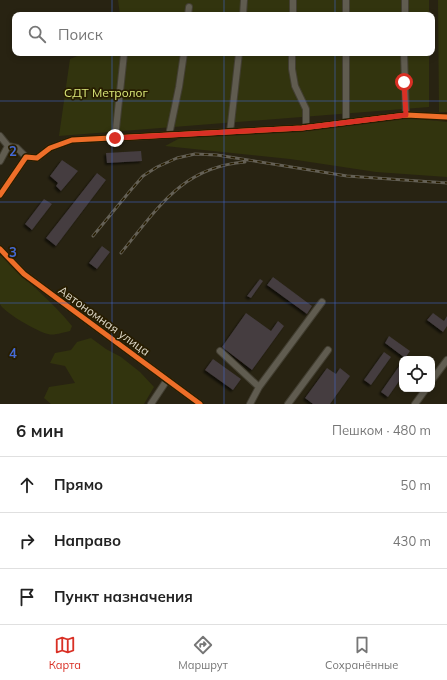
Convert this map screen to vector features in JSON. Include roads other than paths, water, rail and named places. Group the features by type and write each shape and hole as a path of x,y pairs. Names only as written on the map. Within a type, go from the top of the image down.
{"street":[{"path":"243,12 244,0"},
{"path":"292,12 293,0"},
{"path":"346,0 346,12"},
{"path":"405,0 405,12"},
{"path":"188,12 189,7"},
{"path":"115,138 124,56"},
{"path":"169,134 179,88 184,56"},
{"path":"230,132 239,56"},
{"path":"292,56 292,69 296,86 306,109 306,128"},
{"path":"346,56 346,122"},
{"path":"404,56 406,115"},
{"path":"0,136 8,146 17,148 26,158 37,158 50,148 72,140 306,128 406,115 447,117"},
{"path":"0,161 8,146"},
{"path":"0,195 26,158"},
{"name":"Автономная улица","path":"0,249 24,274 200,404"},
{"path":"250,404 259,387 322,302"},
{"path":"288,404 328,350"},
{"path":"220,351 259,387"},
{"path":"435,376 447,360"},
{"path":"151,404 167,380"},
{"path":"415,404 424,392"}],"railway":[{"path":"93,236 143,176 157,167 177,158 195,154 217,155 347,176 447,183"},
{"path":"121,253 147,220 173,192 204,172 223,166 245,162"}],"park label":[{"name":"СДТ Метролог","path":"106,93"}]}
